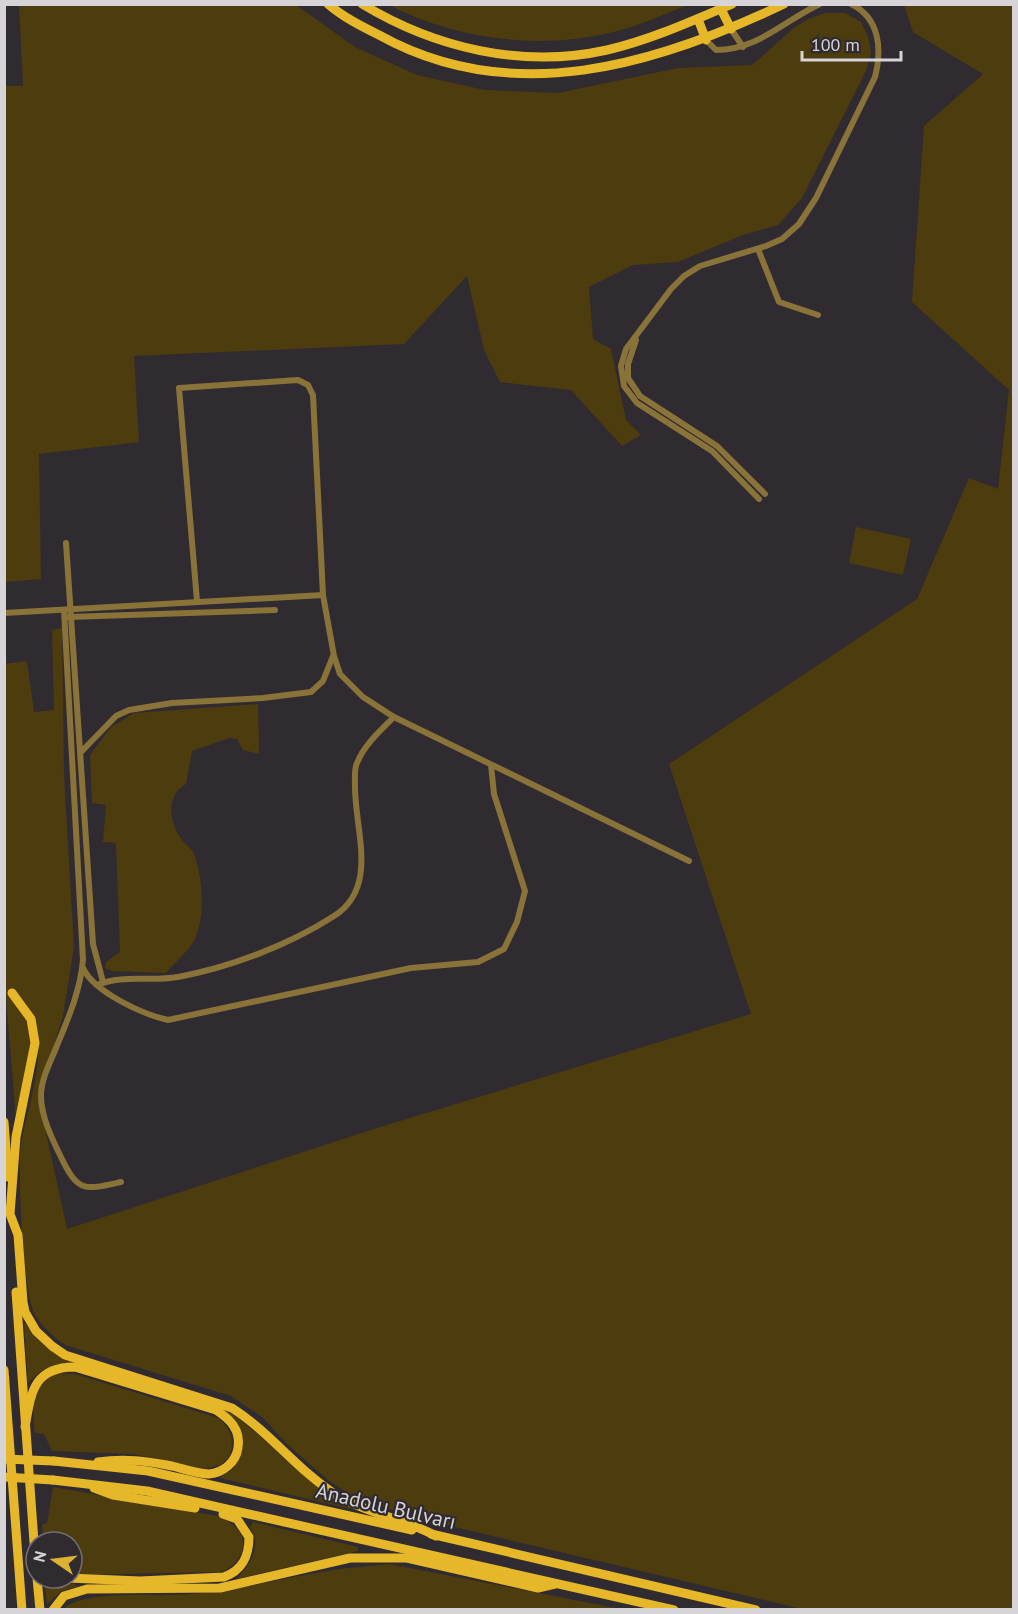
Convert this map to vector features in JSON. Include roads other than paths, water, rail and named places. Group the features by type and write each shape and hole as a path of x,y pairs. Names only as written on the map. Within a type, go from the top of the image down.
{"main road":[{"path":"328,4 338,13 400,47 449,63 498,72 561,75 613,67 706,40 784,4"},
{"path":"362,4 428,38 481,53 549,57 607,50 698,19 732,4"},
{"path":"721,9 731,29"},
{"path":"698,19 706,40"},
{"path":"12,993 31,1019 35,1042 16,1137 10,1214 18,1235 25,1312 36,1331 52,1346 81,1360 232,1408 252,1421 319,1483 338,1496 380,1515 418,1526 436,1536"},
{"path":"4,1122 32,1530"},
{"path":"25,1427 31,1396 37,1382 52,1371 75,1367 216,1410 232,1422 238,1440 237,1455 232,1462 225,1469 210,1474 120,1458 83,1464"},
{"path":"4,1370 22,1610"},
{"name":"Anadolu Bulvarı","path":"4,1459 83,1464 180,1478 756,1610"},
{"name":"Anadolu Bulvarı","path":"4,1477 78,1482 147,1491 674,1610"},
{"path":"78,1482 113,1495 154,1500 234,1516 244,1525 249,1537 249,1548 240,1568 224,1577 140,1581 84,1579"},
{"path":"31,1522 34,1530"},
{"path":"53,1610 64,1596 81,1590 220,1588 350,1558 407,1558 538,1588 559,1584"},
{"path":"38,1590 40,1610"}],"street":[{"path":"706,40 716,50 756,43 799,14 820,4"},
{"path":"762,497 712,452 658,418 629,394 622,377 621,366 626,349 670,289 684,276 700,266 758,249 782,239 806,215 875,77 879,51 875,27 869,16 851,4"},
{"path":"731,29 743,47"},
{"path":"758,249 779,302 818,315"},
{"path":"196,601 179,388 298,380 308,385 313,395 323,595 334,656 340,674 363,697 394,717 689,861"},
{"path":"66,543 93,944 100,984"},
{"path":"4,613 323,595"},
{"path":"64,610 82,968 77,997 44,1079 41,1096 49,1132 70,1176 79,1186 90,1189 121,1182"},
{"path":"64,618 275,610"},
{"path":"81,752 116,717 129,710 172,703 263,698 311,692 323,681 334,656"},
{"path":"100,984 111,979 156,980 179,977 243,959 311,929 349,906 358,885 362,864 361,832 354,801 356,763 370,742 394,717"},
{"path":"82,968 88,980 100,984 132,1007 168,1020 411,968 478,962 494,956 504,949 510,938 517,922 525,891 494,794 491,765"}]}
